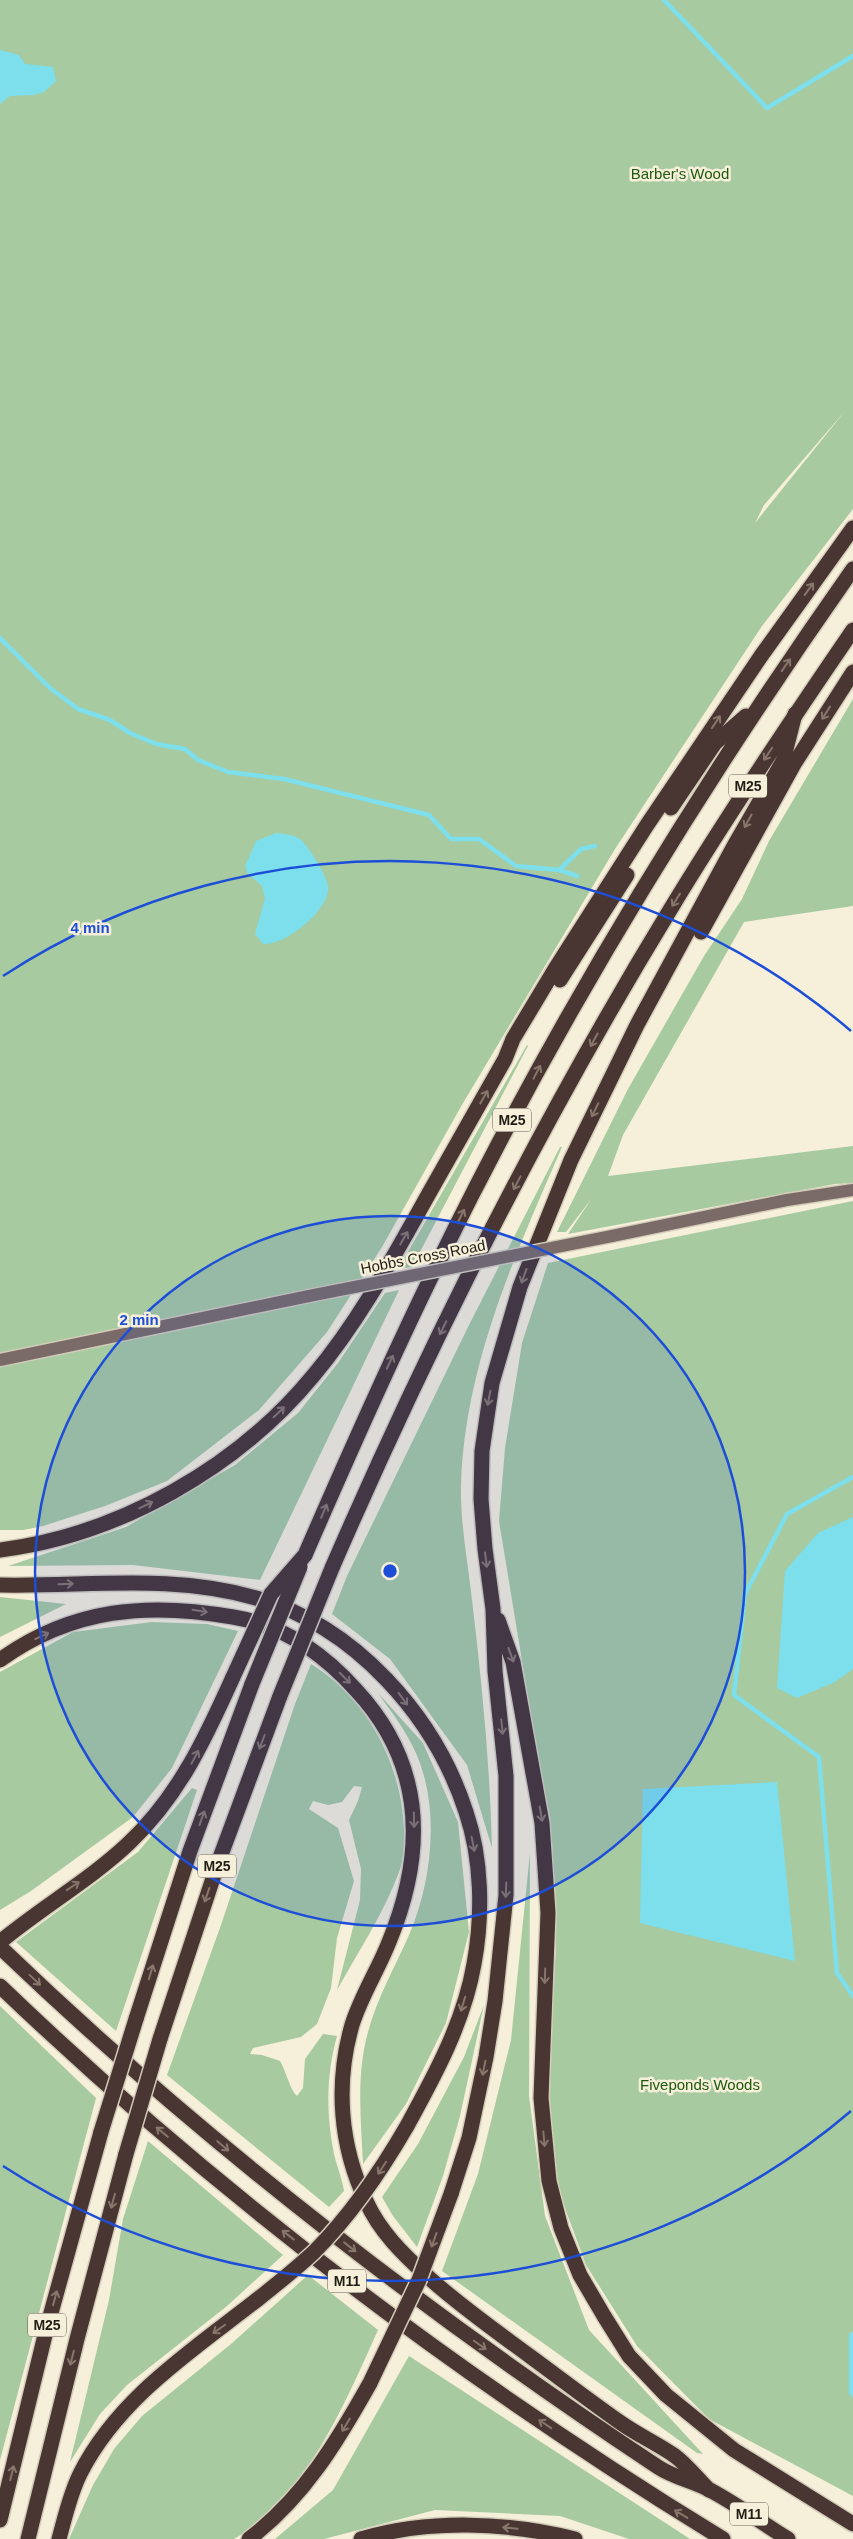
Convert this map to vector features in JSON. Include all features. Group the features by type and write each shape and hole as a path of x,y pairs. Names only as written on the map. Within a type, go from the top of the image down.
{"highway":[{"path":"0,1550 38,1543 83,1530 156,1500 225,1458 286,1406 333,1350 370,1297 505,1059 512,1039 555,969 642,832 762,656 853,528"},
{"name":"M25","path":"0,2520 46,2331 101,2132 136,2018 190,1851 252,1684 305,1556 403,1334 490,1160 548,1053 610,944 758,706 853,569"},
{"name":"M25","path":"30,2533 79,2330 126,2154 160,2039 218,1862 280,1696 332,1568 414,1389 481,1252 558,1106 669,910 795,714 853,630"},
{"path":"617,1067 644,1029 786,779 853,672"},
{"name":"M25","path":"505,1059 519,1044 715,743 758,706"},
{"path":"249,2539 290,2504 316,2472 370,2382 419,2280 451,2194 469,2138 485,2066 498,1983 506,1895 506,1776 495,1671 494,1609 485,1548 481,1498 482,1451 492,1383 511,1316 544,1224 583,1134 637,1025 734,846 783,761 795,714"},
{"path":"0,1942 33,1914 112,1858 158,1813 195,1758 271,1594 305,1556"},
{"path":"0,1584 144,1582 183,1584 253,1597 291,1611 326,1630 366,1660 397,1691 437,1745 454,1780 467,1814 476,1858 479,1892 477,1946 466,1995 437,2069 407,2126 377,2175 330,2235 298,2267 178,2359 153,2372 119,2403 95,2434 71,2473 60,2497 55,2536"},
{"path":"0,1660 43,1635 82,1620 124,1611 162,1608 192,1610 243,1619 287,1635 326,1660 364,1698 388,1730 408,1782 414,1811 414,1842 411,1872 402,1907 354,2020 342,2089 343,2128 358,2183 368,2207 394,2245 454,2300 623,2425 676,2457 710,2490"},
{"path":"494,1609 513,1662 542,1822 548,1913 541,2098 548,2182 561,2228 580,2274 604,2316 629,2356 666,2396 734,2450 853,2524"},
{"name":"M11","path":"0,1947 172,2104 380,2270 459,2330 661,2469 710,2490 788,2539"},
{"name":"M11","path":"0,1986 161,2131 279,2229 495,2390 646,2491 723,2539"},
{"path":"361,2539 447,2525 483,2525 545,2532 576,2539"}],"street":[{"name":"Hobbs Cross Road","path":"0,1360 787,1200 853,1190"}],"green space":[{"name":"Barber's Wood","path":"0,0 853,0 853,509 762,626 615,849 463,1103 382,1247 327,1332 259,1410 167,1481 105,1506 43,1526 23,1530 0,1530","holes":["845,411 755,523 764,505"]},
{"path":"853,699 853,906 744,922 623,1135 608,1176 853,1146 853,1183 835,1184 568,1234 592,1198 566,1232 557,1232 628,1089 704,956 742,899 769,841"},
{"path":"527,1045 412,1267 398,1269"},
{"path":"560,1147 562,1147 527,1228 495,1311 472,1396 465,1440 461,1484 462,1514 482,1693 492,1848 467,1765 390,1659 332,1614 347,1576 469,1325"},
{"name":"Fiveponds Woods","path":"853,1201 853,2496 709,2419 637,2346 586,2265 559,2192 547,2089 556,1947 552,1843 499,1521 505,1448 522,1343 548,1263"},
{"path":"399,1290 260,1580 133,1565 8,1566 126,1527 235,1465 298,1413 338,1363 385,1293"},
{"path":"0,1597 66,1604 0,1637"},
{"path":"152,1622 207,1624 238,1631 172,1768 133,1817 31,1891 0,1910 0,1672 73,1632"},
{"path":"311,1664 349,1696 365,1715 378,1736 389,1758 397,1782 404,1830 402,1862 393,1887 337,1990 360,1900 361,1869 349,1820 362,1787 354,1786 342,1802 328,1805 313,1801 309,1809 338,1828 354,1881 337,1938 331,1988 317,2024 301,2037 253,2048 250,2054 262,2055 280,2061 297,2096 303,2088 305,2059 323,2034 337,2036 333,2051 328,2095 331,2139 344,2191 329,2207 167,2075 221,1925 295,1704"},
{"path":"378,1693 423,1743 458,1822 469,1932 446,2023 406,2104 363,2164 360,2098 364,2048 376,2007 417,1913 424,1890 431,1841 428,1792 422,1769 413,1747 397,1719"},
{"path":"192,1788 197,1790 116,2031 16,1942 138,1852"},
{"path":"530,1853 529,2096 545,2216 589,2330 703,2454 697,2453 442,2271 478,2174 511,2040"},
{"path":"484,2005 460,2116 443,2176 417,2247 393,2216 382,2197 418,2144 464,2057"},
{"path":"0,2006 96,2098 0,2460"},
{"path":"148,2141 283,2255 227,2306 127,2385 100,2414 70,2462 109,2300 123,2219"},
{"path":"308,2275 378,2330 352,2387 321,2446 283,2498 260,2521 234,2539 69,2539 93,2485 114,2449 142,2416 231,2344"},
{"path":"409,2356 690,2539 629,2539 560,2516 435,2510 324,2539 275,2539 333,2490"}],"water":[{"path":"0,50 19,55 25,64 53,67 56,81 44,92 34,95 10,96 0,104"},
{"path":"276,833 292,835 304,843 321,869 328,887 327,896 314,916 294,933 272,943 263,944 255,934 265,899 262,886 247,873 245,866 256,841"},
{"path":"853,1517 853,1669 835,1682 797,1698 777,1688 785,1571 818,1533"},
{"path":"777,1782 795,1961 640,1923 643,1789"},
{"path":"853,2331 853,2398 849,2394 849,2334"}],"waterway":[{"path":"664,0 767,108 853,56"},
{"path":"0,638 50,688 78,709 110,720 130,733 156,744 185,749 198,760 228,772 284,779 429,815 451,839 479,839 516,866 559,870 577,876"},
{"path":"559,870 581,849 595,846"},
{"path":"853,1477 787,1514 745,1594 734,1695 819,1757 837,1973 853,1996"}]}
